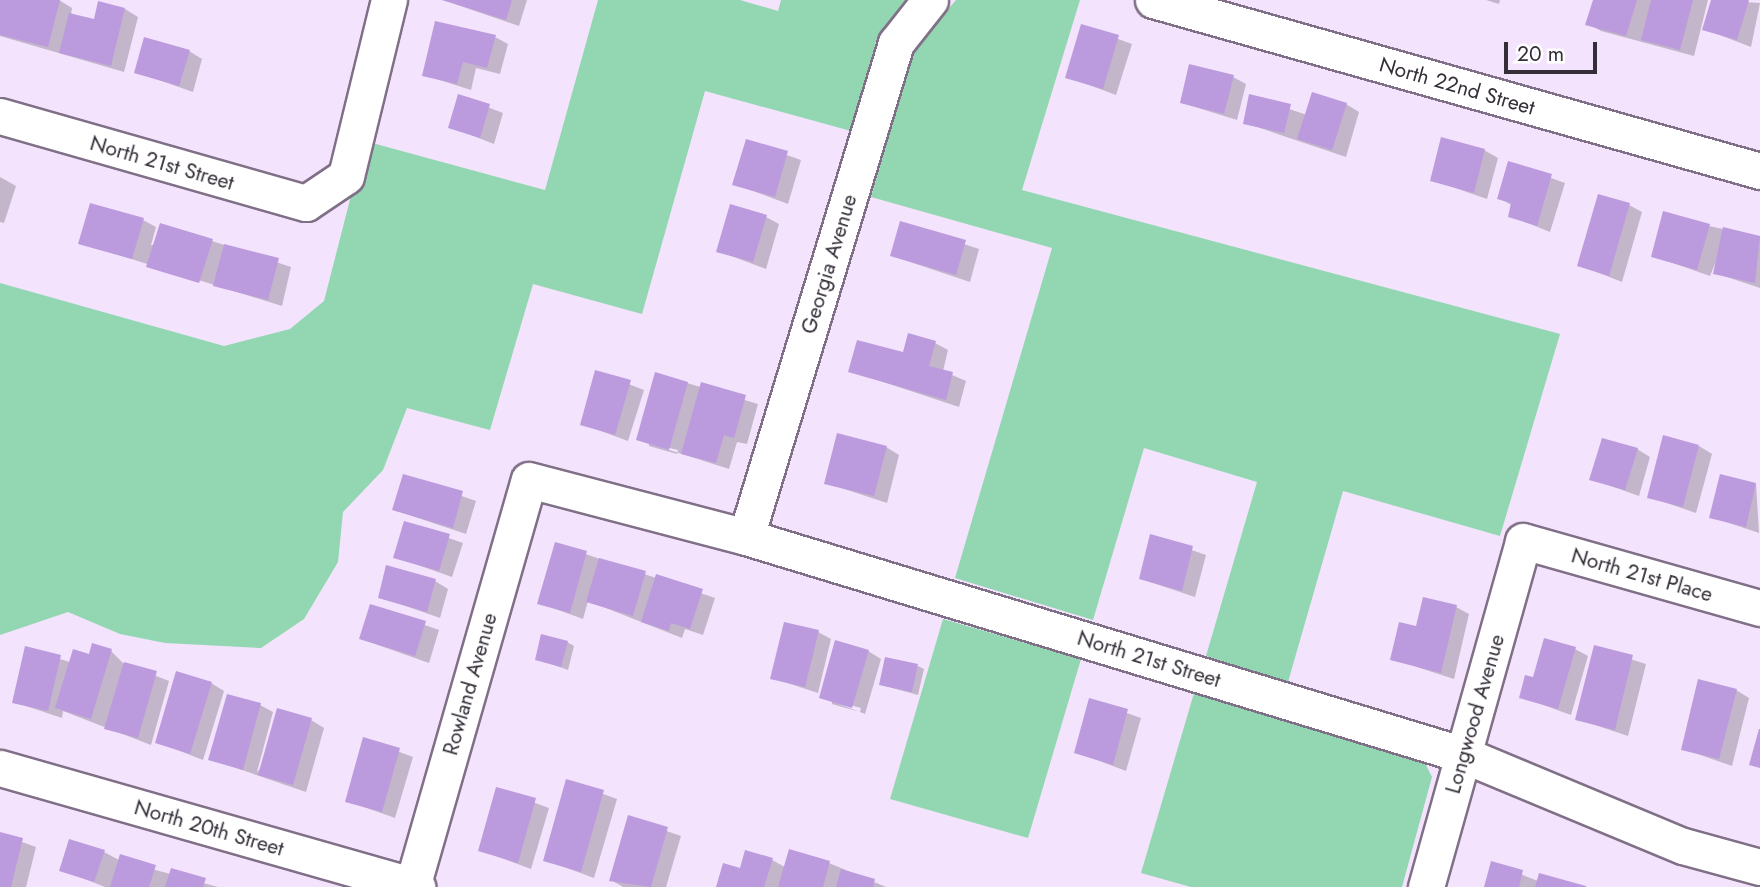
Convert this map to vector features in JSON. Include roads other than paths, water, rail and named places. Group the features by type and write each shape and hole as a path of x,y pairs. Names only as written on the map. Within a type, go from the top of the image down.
{"street":[{"name":"North 21st Street","path":"0,116 306,203 323,197 346,176 389,0"},
{"name":"Georgia Avenue","path":"746,537 896,43 930,0"},
{"name":"North 22nd Street","path":"1153,0 1760,171"},
{"name":"North 21st Street","path":"528,480 746,537 1464,755 1684,846 1760,867"},
{"name":"Rowland Avenue","path":"414,887 528,480"},
{"name":"Longwood Avenue","path":"1426,887 1523,541"},
{"name":"North 21st Place","path":"1523,541 1760,608"},
{"name":"North 20th Street","path":"0,768 414,887"}]}
